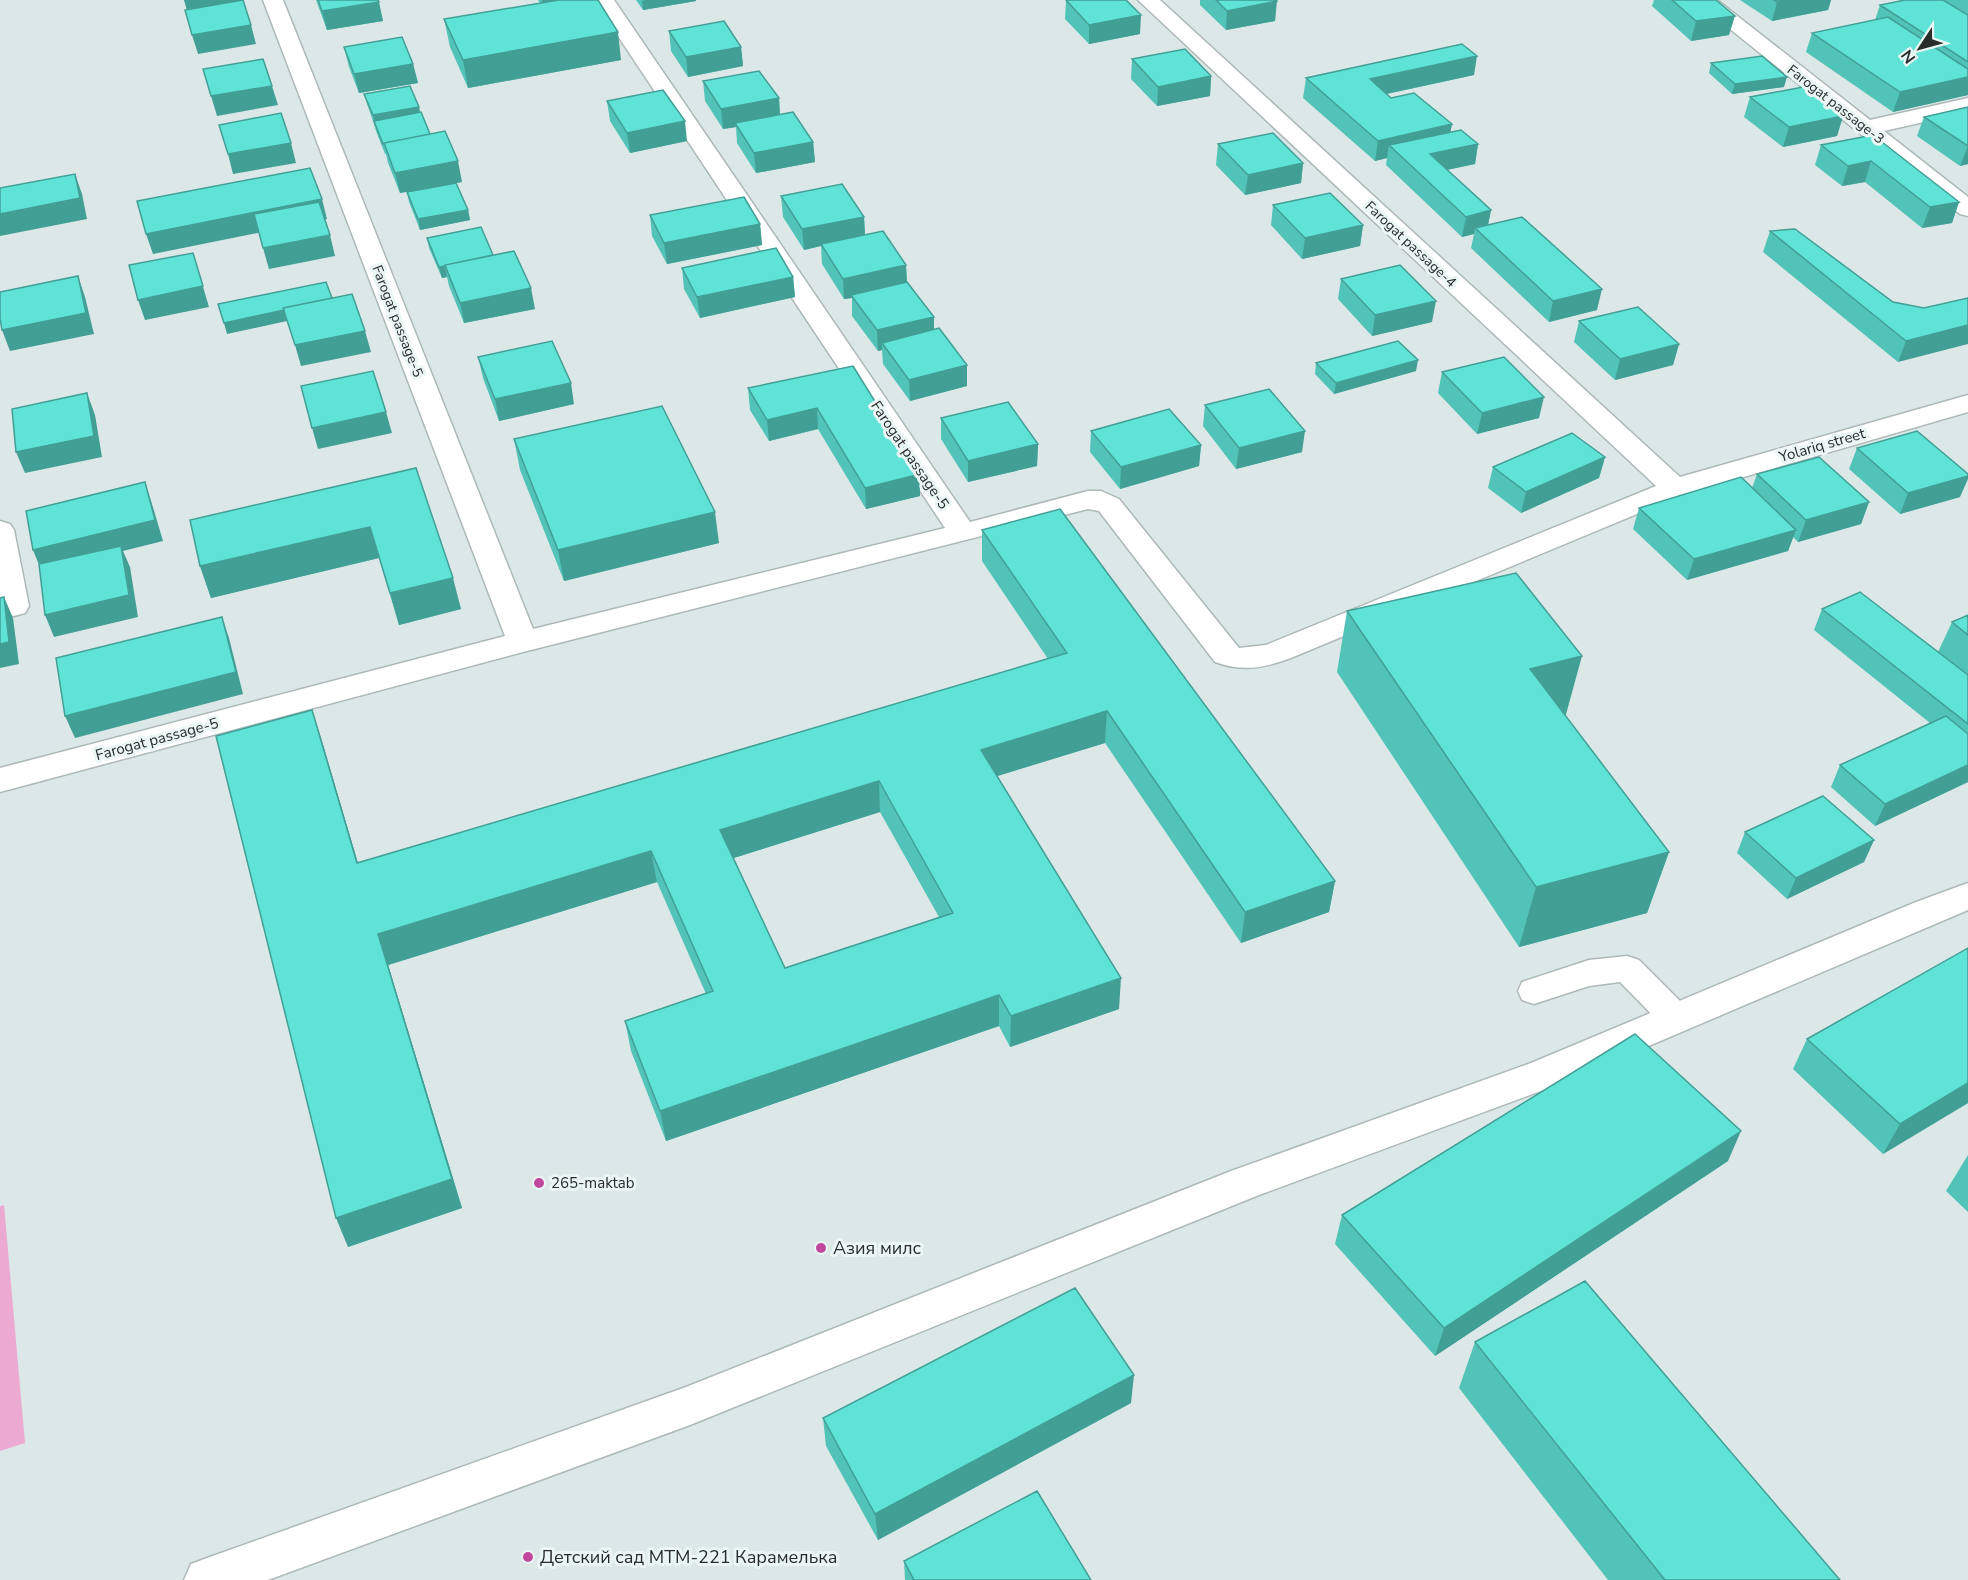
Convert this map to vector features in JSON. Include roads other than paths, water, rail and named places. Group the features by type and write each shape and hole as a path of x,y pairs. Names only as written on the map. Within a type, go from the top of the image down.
{"street":[{"name":"Farogat passage-5","path":"273,0 523,642"},
{"name":"Farogat passage-5","path":"0,780 523,642 963,533 604,0"},
{"name":"Farogat passage-4","path":"1148,0 1675,488"},
{"name":"Farogat passage-3","path":"1704,0 1968,209"},
{"path":"1867,128 1968,105"},
{"name":"Yolariq street","path":"963,533 1088,500 1101,500 1109,505 1226,655 1237,661 1253,659 1307,640 1675,488 1968,403"},
{"path":"0,530 14,606"},
{"path":"207,1580 690,1405 1234,1187 1544,1074 1968,896"}],"lane":[{"path":"1534,991 1589,973 1627,969 1676,1018"}],"place":[{"name":"265-maktab","path":"539,1183"},
{"name":"Азия милс","path":"821,1248"},
{"name":"Детский сад МТМ-221 Карамелька","path":"528,1557"}]}
